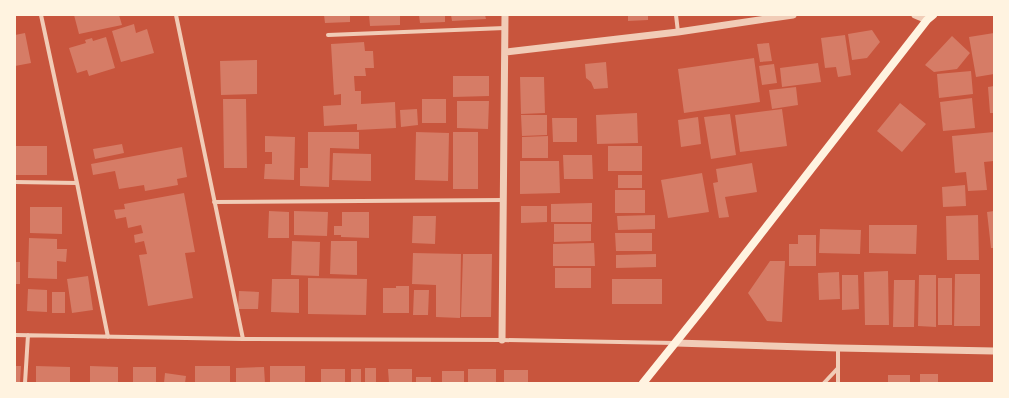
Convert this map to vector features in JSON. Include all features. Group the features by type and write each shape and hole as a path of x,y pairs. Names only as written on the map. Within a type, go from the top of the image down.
{"main road":[{"path":"643,383 676,343 930,18"}],"street":[{"path":"41,15 78,183 108,337"},
{"path":"176,15 243,339"},
{"path":"502,340 506,52 505,15"},
{"path":"676,15 678,32"},
{"path":"506,52 678,32 793,15"},
{"path":"915,15 930,18"},
{"path":"328,35 506,28"},
{"path":"15,182 78,183"},
{"path":"214,202 504,200"},
{"path":"15,335 243,339 502,340 994,351"},
{"path":"25,383 28,335"},
{"path":"838,348 838,383"},
{"path":"824,383 838,368"}],"building":[{"path":"74,15 119,15 122,25 79,34"},
{"path":"324,15 350,15 350,22 325,23"},
{"path":"369,15 400,15 400,25 370,26"},
{"path":"419,15 445,15 445,22 420,23"},
{"path":"451,15 485,15 486,19 452,21"},
{"path":"628,15 648,15 648,20 628,21"},
{"path":"134,24 136,33 147,29 154,53 121,62 112,31"},
{"path":"872,30 880,42 867,58 852,60 848,34"},
{"path":"25,33 31,63 15,66 15,35"},
{"path":"994,33 994,74 976,77 969,37"},
{"path":"845,35 851,75 838,77 836,67 825,68 821,38"},
{"path":"952,36 970,53 957,69 934,72 925,65"},
{"path":"106,37 115,68 89,76 87,70 77,73 69,48 86,43 85,40 92,38 93,41"},
{"path":"364,42 365,51 373,51 374,68 365,68 366,76 354,76 355,91 361,91 361,104 395,102 396,128 357,130 357,124 324,126 323,106 341,105 341,94 334,95 331,44"},
{"path":"769,43 772,61 760,62 757,44"},
{"path":"754,58 760,102 684,113 678,69"},
{"path":"257,60 257,94 221,95 220,61"},
{"path":"606,62 608,88 594,89 591,82 586,78 585,64"},
{"path":"818,63 821,82 782,87 780,68"},
{"path":"774,64 777,83 762,85 759,66"},
{"path":"971,71 973,94 939,98 937,74"},
{"path":"453,76 489,76 489,96 453,97"},
{"path":"520,77 544,77 545,113 521,114"},
{"path":"994,86 994,113 990,113 988,87"},
{"path":"796,87 798,105 772,109 769,90"},
{"path":"972,98 975,128 943,131 940,102"},
{"path":"223,99 246,99 247,168 224,168"},
{"path":"422,99 446,99 446,123 422,123"},
{"path":"457,101 489,101 488,129 457,128"},
{"path":"900,103 926,124 902,152 877,131"},
{"path":"417,109 418,125 401,127 400,110"},
{"path":"782,109 787,146 740,152 735,115"},
{"path":"637,113 638,143 597,144 596,115"},
{"path":"730,114 736,155 711,159 704,117"},
{"path":"521,115 547,115 547,135 522,136"},
{"path":"698,117 701,144 681,147 678,120"},
{"path":"552,118 577,118 577,142 553,142"},
{"path":"308,132 359,132 359,149 330,148 329,187 300,186 300,168 308,168"},
{"path":"416,132 449,133 448,181 415,180"},
{"path":"453,132 478,132 478,189 453,189"},
{"path":"994,132 994,161 984,162 987,190 968,191 966,172 955,173 952,136"},
{"path":"265,136 295,137 294,180 264,179 265,164 272,164 272,152 265,152"},
{"path":"548,136 548,158 522,158 522,137"},
{"path":"122,144 124,153 95,159 93,149"},
{"path":"15,146 47,146 47,175 15,175"},
{"path":"608,146 642,146 642,171 608,171"},
{"path":"182,147 187,177 177,179 178,185 145,191 144,185 119,189 115,171 93,175 91,164"},
{"path":"333,153 371,154 371,181 332,180"},
{"path":"563,155 592,155 593,179 564,179"},
{"path":"520,161 559,161 560,193 520,194"},
{"path":"752,163 757,192 725,197 729,217 719,218 713,183 718,182 716,169"},
{"path":"702,173 709,212 668,218 661,180"},
{"path":"618,175 642,175 642,188 618,188"},
{"path":"965,185 966,206 943,207 942,187"},
{"path":"615,190 645,190 645,213 615,213"},
{"path":"184,193 195,252 185,253 193,298 148,306 139,255 147,254 144,241 135,243 134,235 143,233 141,225 128,228 126,217 116,219 114,210 125,209 124,204"},
{"path":"592,203 592,222 551,222 551,204"},
{"path":"521,206 547,206 547,222 521,223"},
{"path":"30,207 62,207 62,234 30,233"},
{"path":"269,211 289,212 289,238 268,238"},
{"path":"294,211 328,212 327,236 294,235"},
{"path":"994,211 994,248 991,248 987,212"},
{"path":"342,212 369,212 369,238 341,237 341,235 334,235 334,226 342,226"},
{"path":"655,215 655,229 618,230 617,216"},
{"path":"978,215 979,260 947,260 946,216"},
{"path":"413,216 436,216 435,244 412,243"},
{"path":"554,224 591,224 591,241 554,242"},
{"path":"869,225 917,225 916,254 869,253"},
{"path":"820,229 861,230 860,254 819,253"},
{"path":"615,233 652,233 652,251 616,251"},
{"path":"798,235 816,235 816,266 789,266 789,244 798,244"},
{"path":"29,238 57,239 57,249 67,249 66,262 57,261 57,279 28,278"},
{"path":"292,241 320,242 319,276 291,275"},
{"path":"331,241 357,241 357,275 330,274"},
{"path":"594,243 595,266 553,266 553,244"},
{"path":"413,253 461,254 460,318 436,317 436,285 412,284"},
{"path":"463,254 492,254 491,317 461,317"},
{"path":"656,254 656,267 616,268 616,255"},
{"path":"770,261 785,261 782,322 767,321 748,293"},
{"path":"15,262 20,262 20,284 15,284"},
{"path":"555,268 591,268 591,288 555,288"},
{"path":"888,271 889,325 865,325 864,272"},
{"path":"839,272 840,299 819,300 818,273"},
{"path":"955,274 980,274 980,326 954,326"},
{"path":"842,275 858,275 859,309 842,310"},
{"path":"919,275 936,275 936,327 918,326"},
{"path":"88,276 93,310 72,313 67,279"},
{"path":"308,278 367,279 366,315 308,314"},
{"path":"938,278 952,278 952,325 938,325"},
{"path":"272,279 299,279 299,313 271,312"},
{"path":"612,279 662,279 662,304 612,304"},
{"path":"894,280 915,280 914,327 893,327"},
{"path":"396,286 409,286 409,313 383,313 383,288 396,288"},
{"path":"28,289 47,290 47,312 27,311"},
{"path":"414,290 429,290 428,315 413,315"},
{"path":"239,291 259,292 258,309 238,309"},
{"path":"52,292 65,292 65,313 52,313"},
{"path":"15,366 21,366 20,383 15,383"},
{"path":"36,366 70,367 70,383 36,383"},
{"path":"90,366 118,367 118,383 90,383"},
{"path":"195,366 230,366 230,383 195,383"},
{"path":"270,366 305,366 305,383 270,383"},
{"path":"133,367 156,367 156,383 133,383"},
{"path":"264,367 265,383 236,383 236,368"},
{"path":"365,368 376,368 376,383 365,383"},
{"path":"321,369 345,369 345,383 321,383"},
{"path":"351,369 361,369 361,383 351,383"},
{"path":"388,369 412,369 412,383 389,383"},
{"path":"468,369 496,369 496,383 468,383"},
{"path":"504,370 528,370 528,383 504,383"},
{"path":"442,371 464,371 464,383 442,383"},
{"path":"165,373 186,376 185,383 164,383"},
{"path":"920,374 938,374 938,383 920,383"},
{"path":"888,375 910,375 910,383 888,383"},
{"path":"416,377 431,377 431,383 416,383"}]}
